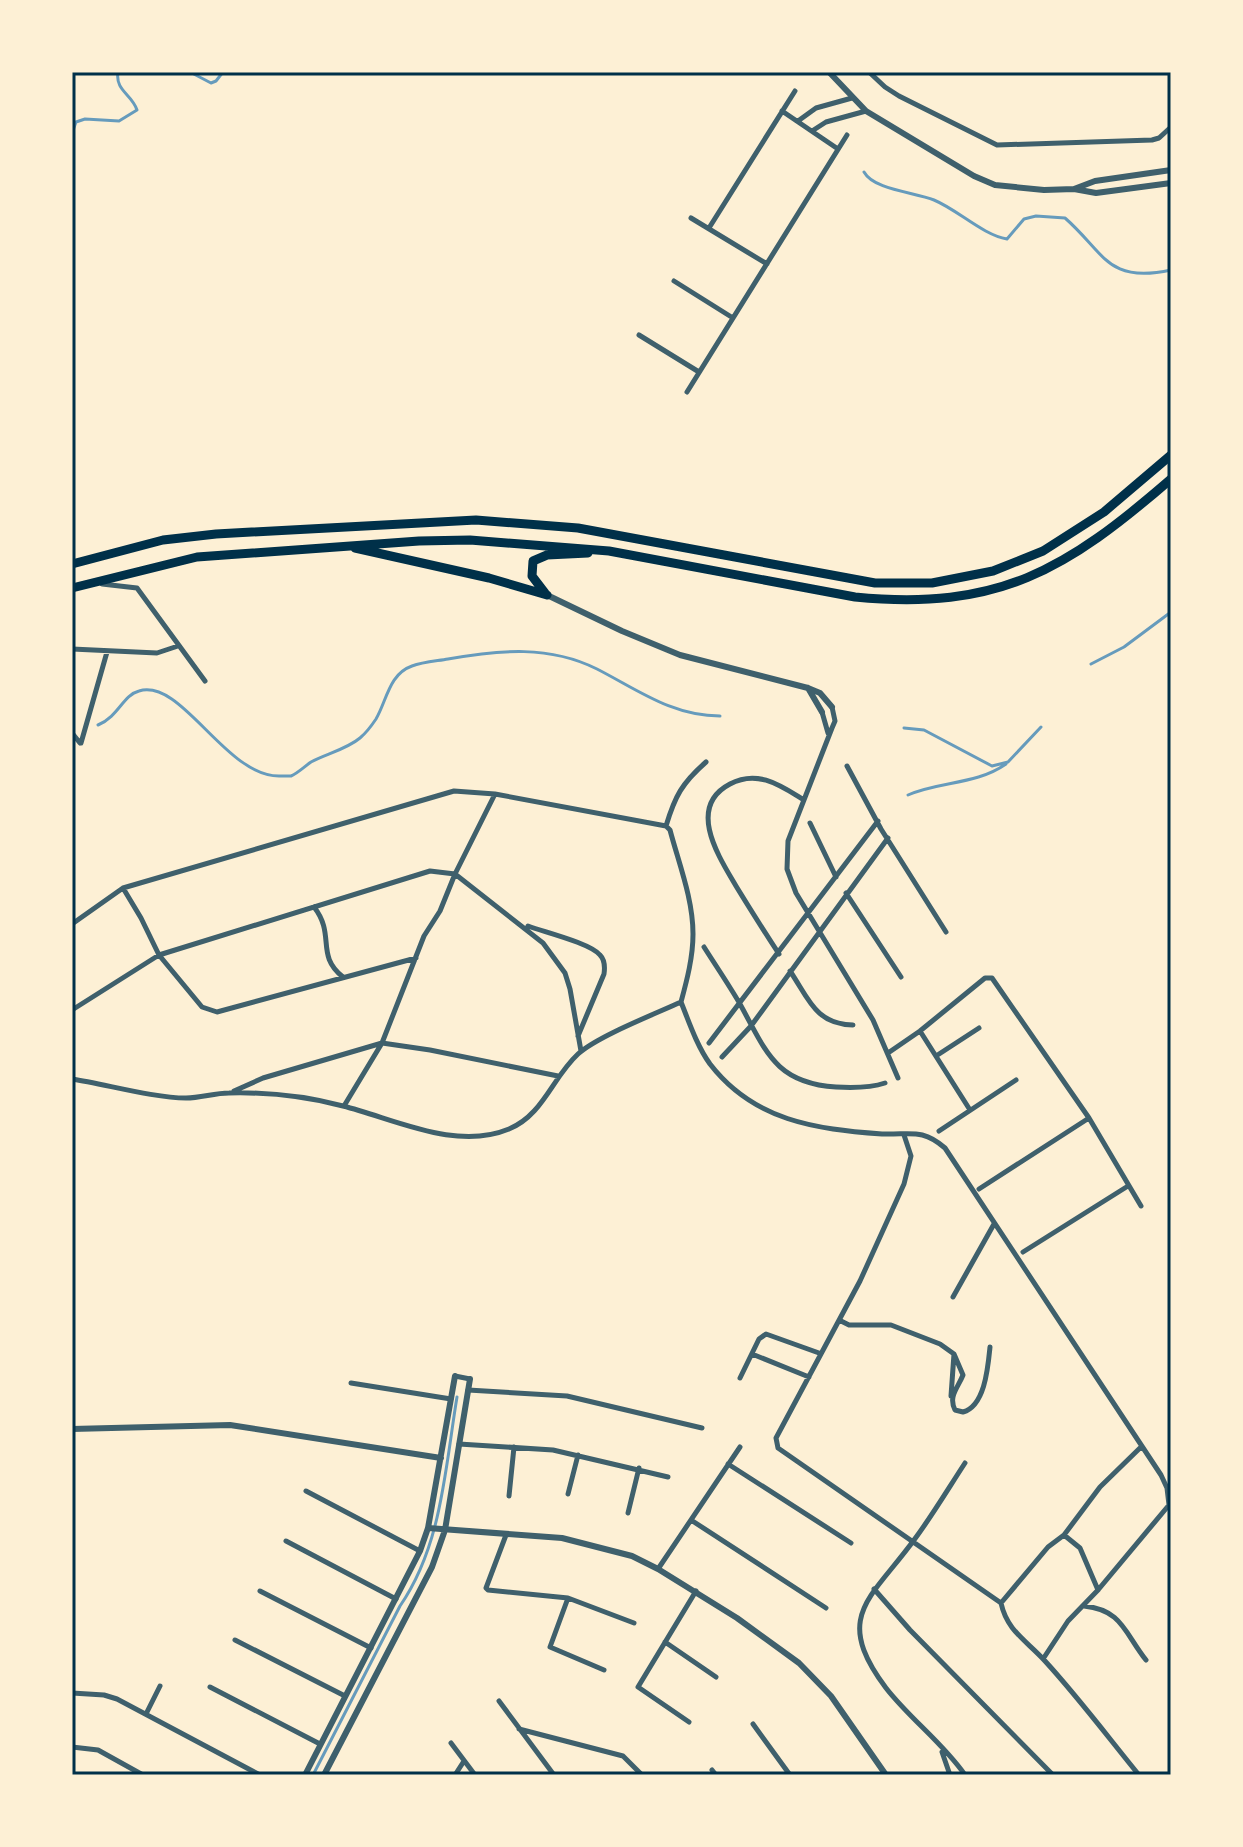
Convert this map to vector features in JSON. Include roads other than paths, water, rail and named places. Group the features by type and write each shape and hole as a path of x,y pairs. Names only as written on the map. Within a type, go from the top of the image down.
{"highway":[{"path":"72,564 163,540 216,534 476,520 578,528 862,582 901,585 932,583 993,571 1043,551 1104,512 1171,455"},
{"path":"72,588 197,557 470,540 609,551 855,597 890,600 953,598 1013,584 1072,555 1102,536 1171,479"},
{"path":"344,546 465,572 547,595"},
{"path":"547,595 532,576 531,568 538,558 609,551"}],"street":[{"path":"829,72 866,111 986,181 1004,187 1074,189 1096,193 1171,183"},
{"path":"869,72 899,96 997,145 1152,140 1171,127"},
{"path":"709,228 795,91"},
{"path":"798,121 816,108 852,98"},
{"path":"782,111 838,149"},
{"path":"812,131 826,122 866,111"},
{"path":"687,392 847,135"},
{"path":"1074,189 1095,181 1171,170"},
{"path":"691,218 767,264"},
{"path":"674,281 733,318"},
{"path":"639,335 699,372"},
{"path":"89,583 137,588 205,681"},
{"path":"547,595 680,655 808,688 820,693 832,707 835,721 788,841 786,856 791,881 860,995 898,1078"},
{"path":"72,649 157,653 178,646"},
{"path":"72,733 81,743 107,652"},
{"path":"808,688 822,712 828,734"},
{"path":"666,826 684,782 706,762"},
{"path":"847,766 881,829 946,932"},
{"path":"779,954 717,854 708,821 715,795 724,787 748,778 776,783 804,800"},
{"path":"72,924 123,888 454,791 495,794 666,826 670,830 685,884 693,934 681,1002 709,1063 731,1087 756,1105 784,1119 816,1128 925,1134 945,1148 1167,1488 1170,1506 1068,1621 1043,1659"},
{"path":"344,1106 382,1043 424,936 440,911 495,794"},
{"path":"709,1043 878,821"},
{"path":"810,823 836,877"},
{"path":"722,1057 751,1026 888,838"},
{"path":"72,1010 159,955 430,871 455,874 543,943 565,973 581,1051"},
{"path":"123,888 159,955 209,1012 416,958"},
{"path":"846,893 901,977"},
{"path":"314,907 328,933 326,959 343,978"},
{"path":"523,925 600,953 605,964 604,974 578,1037"},
{"path":"704,947 764,1051 778,1065 797,1079 821,1086 875,1086 885,1083"},
{"path":"790,971 813,1008 824,1019 837,1025 853,1025"},
{"path":"888,1053 985,978 995,981 1089,1118 1141,1206"},
{"path":"72,1079 184,1098 230,1093 275,1093 344,1106 445,1134 478,1137 497,1134 528,1119 538,1109 558,1076 581,1051 681,1002"},
{"path":"936,1056 979,1028"},
{"path":"920,1031 970,1110"},
{"path":"230,1093 263,1078 382,1043 558,1076"},
{"path":"939,1131 1016,1080"},
{"path":"979,1189 1089,1118"},
{"path":"904,1135 911,1156 909,1170 860,1281 819,1353 776,1438 776,1444 1001,1603 1010,1627 1043,1659 1139,1775"},
{"path":"1023,1252 1128,1186"},
{"path":"953,1297 994,1224"},
{"path":"839,1320 849,1325 891,1325 940,1344 954,1354 963,1375 951,1397"},
{"path":"740,1378 759,1339 766,1334 819,1353"},
{"path":"954,1354 951,1397 955,1410 963,1412 975,1405 987,1373 990,1347"},
{"path":"752,1354 809,1377"},
{"path":"305,1775 420,1551 428,1528 455,1376 470,1379 445,1530 422,1589 324,1775"},
{"path":"351,1383 451,1399"},
{"path":"468,1390 567,1396 702,1428"},
{"path":"72,1429 230,1425 441,1458"},
{"path":"459,1444 578,1455 668,1477"},
{"path":"509,1496 514,1447"},
{"path":"660,1566 740,1447"},
{"path":"1001,1603 1048,1547 1064,1535 1100,1487 1141,1447"},
{"path":"568,1494 578,1455"},
{"path":"965,1463 914,1541 874,1589 864,1604 860,1619 860,1643 870,1665 889,1691 965,1775"},
{"path":"728,1464 851,1543"},
{"path":"628,1513 639,1468"},
{"path":"306,1491 420,1551"},
{"path":"691,1520 826,1608"},
{"path":"428,1528 562,1538 660,1566 799,1663 831,1696 886,1775"},
{"path":"506,1535 486,1589 568,1598 634,1623"},
{"path":"1064,1535 1080,1548 1098,1590"},
{"path":"286,1541 397,1599"},
{"path":"874,1589 910,1630 1053,1775"},
{"path":"260,1591 371,1648"},
{"path":"689,1722 638,1687 696,1591"},
{"path":"568,1598 550,1647 604,1670"},
{"path":"1083,1606 1107,1610 1115,1615 1146,1660"},
{"path":"235,1640 345,1696"},
{"path":"665,1642 716,1677"},
{"path":"146,1714 160,1686"},
{"path":"210,1687 320,1744"},
{"path":"72,1693 110,1696 260,1775"},
{"path":"499,1701 554,1775"},
{"path":"753,1724 790,1775"},
{"path":"519,1729 623,1756 641,1774"},
{"path":"451,1743 475,1775"},
{"path":"72,1747 98,1750 143,1775"},
{"path":"940,1747 950,1775"},
{"path":"455,1775 464,1761"}],"waterway":[{"path":"72,133 76,122 85,119 119,121 137,110 121,88 118,72"},
{"path":"190,72 211,83 223,72"},
{"path":"864,172 885,187 934,200 998,237 1007,239 1024,219 1036,216 1065,218 1099,254 1120,269 1133,273 1171,270"},
{"path":"1091,664 1124,647 1171,612"},
{"path":"98,725 134,693 155,691 188,712 240,761 259,772 291,776 362,736 376,719 393,681 404,670 425,663 505,652 542,653 579,661 671,707 720,716"},
{"path":"904,728 924,730 992,766 1008,762 1041,727"},
{"path":"908,795 983,776 1006,764"},
{"path":"313,1775 425,1558 440,1506 457,1397"}]}
